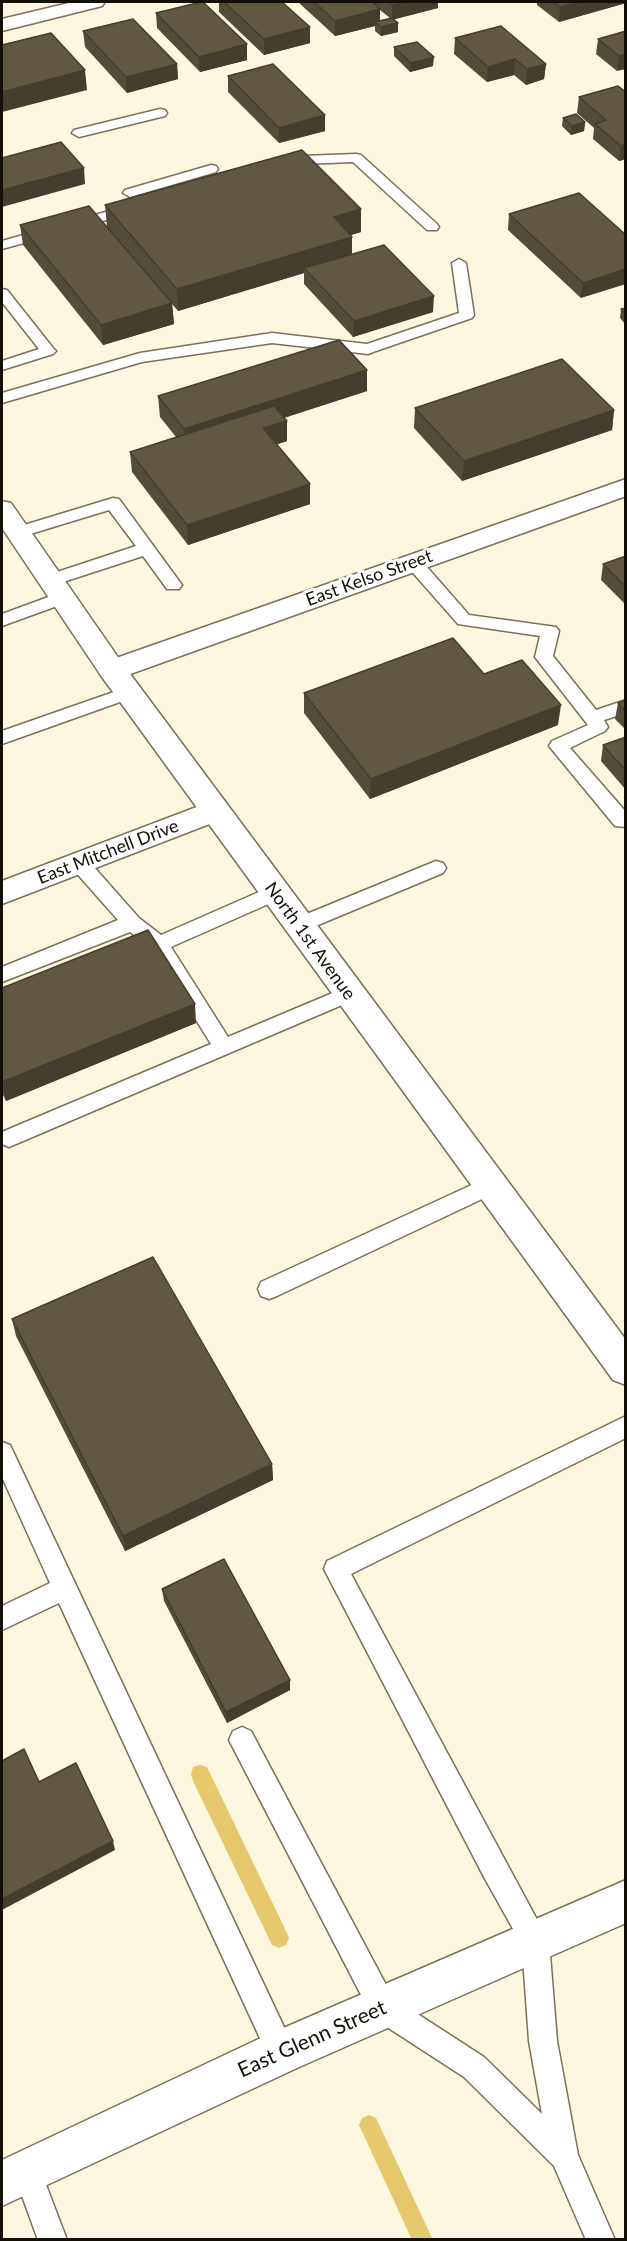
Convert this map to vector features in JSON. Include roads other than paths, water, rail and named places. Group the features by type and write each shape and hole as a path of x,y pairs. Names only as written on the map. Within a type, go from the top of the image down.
{"street":[{"path":"2,25 95,2"},
{"name":"East Kelso Street","path":"120,681 413,562 626,487"},
{"name":"North 1st Avenue","path":"10,521 120,681 626,1368"},
{"name":"East Mitchell Drive","path":"2,893 215,811"},
{"name":"East Glenn Street","path":"14,2177 281,2052 626,1901"}],"lane":[{"path":"79,133 160,113"},
{"path":"269,170 302,160 356,158 432,227"},
{"path":"130,193 211,169"},
{"path":"2,245 146,204"},
{"path":"2,398 140,358 272,338 368,349 467,315 459,263"},
{"path":"2,293 48,351 2,366"},
{"path":"10,521 113,503 173,585"},
{"path":"2,620 57,589 146,549"},
{"path":"413,562 464,621 550,631 544,657 599,727 558,746 622,821 626,819"},
{"path":"2,738 120,681"},
{"path":"592,718 626,706"},
{"path":"79,863 132,923 159,944 224,1046"},
{"path":"299,925 435,867"},
{"path":"159,944 275,893"},
{"path":"2,975 132,923"},
{"path":"9,1138 349,994"},
{"path":"268,1289 490,1185"},
{"path":"601,2240 564,2157 543,2041 535,1942 493,1868 336,1569 626,1426"},
{"path":"2,1453 281,2052"},
{"path":"2,1618 65,1588"},
{"path":"242,1740 383,2008 474,2067 564,2157"},
{"path":"14,2177 53,2240"}],"waterway":[{"path":"200,1774 279,1938"},
{"path":"369,2125 423,2240"}]}
